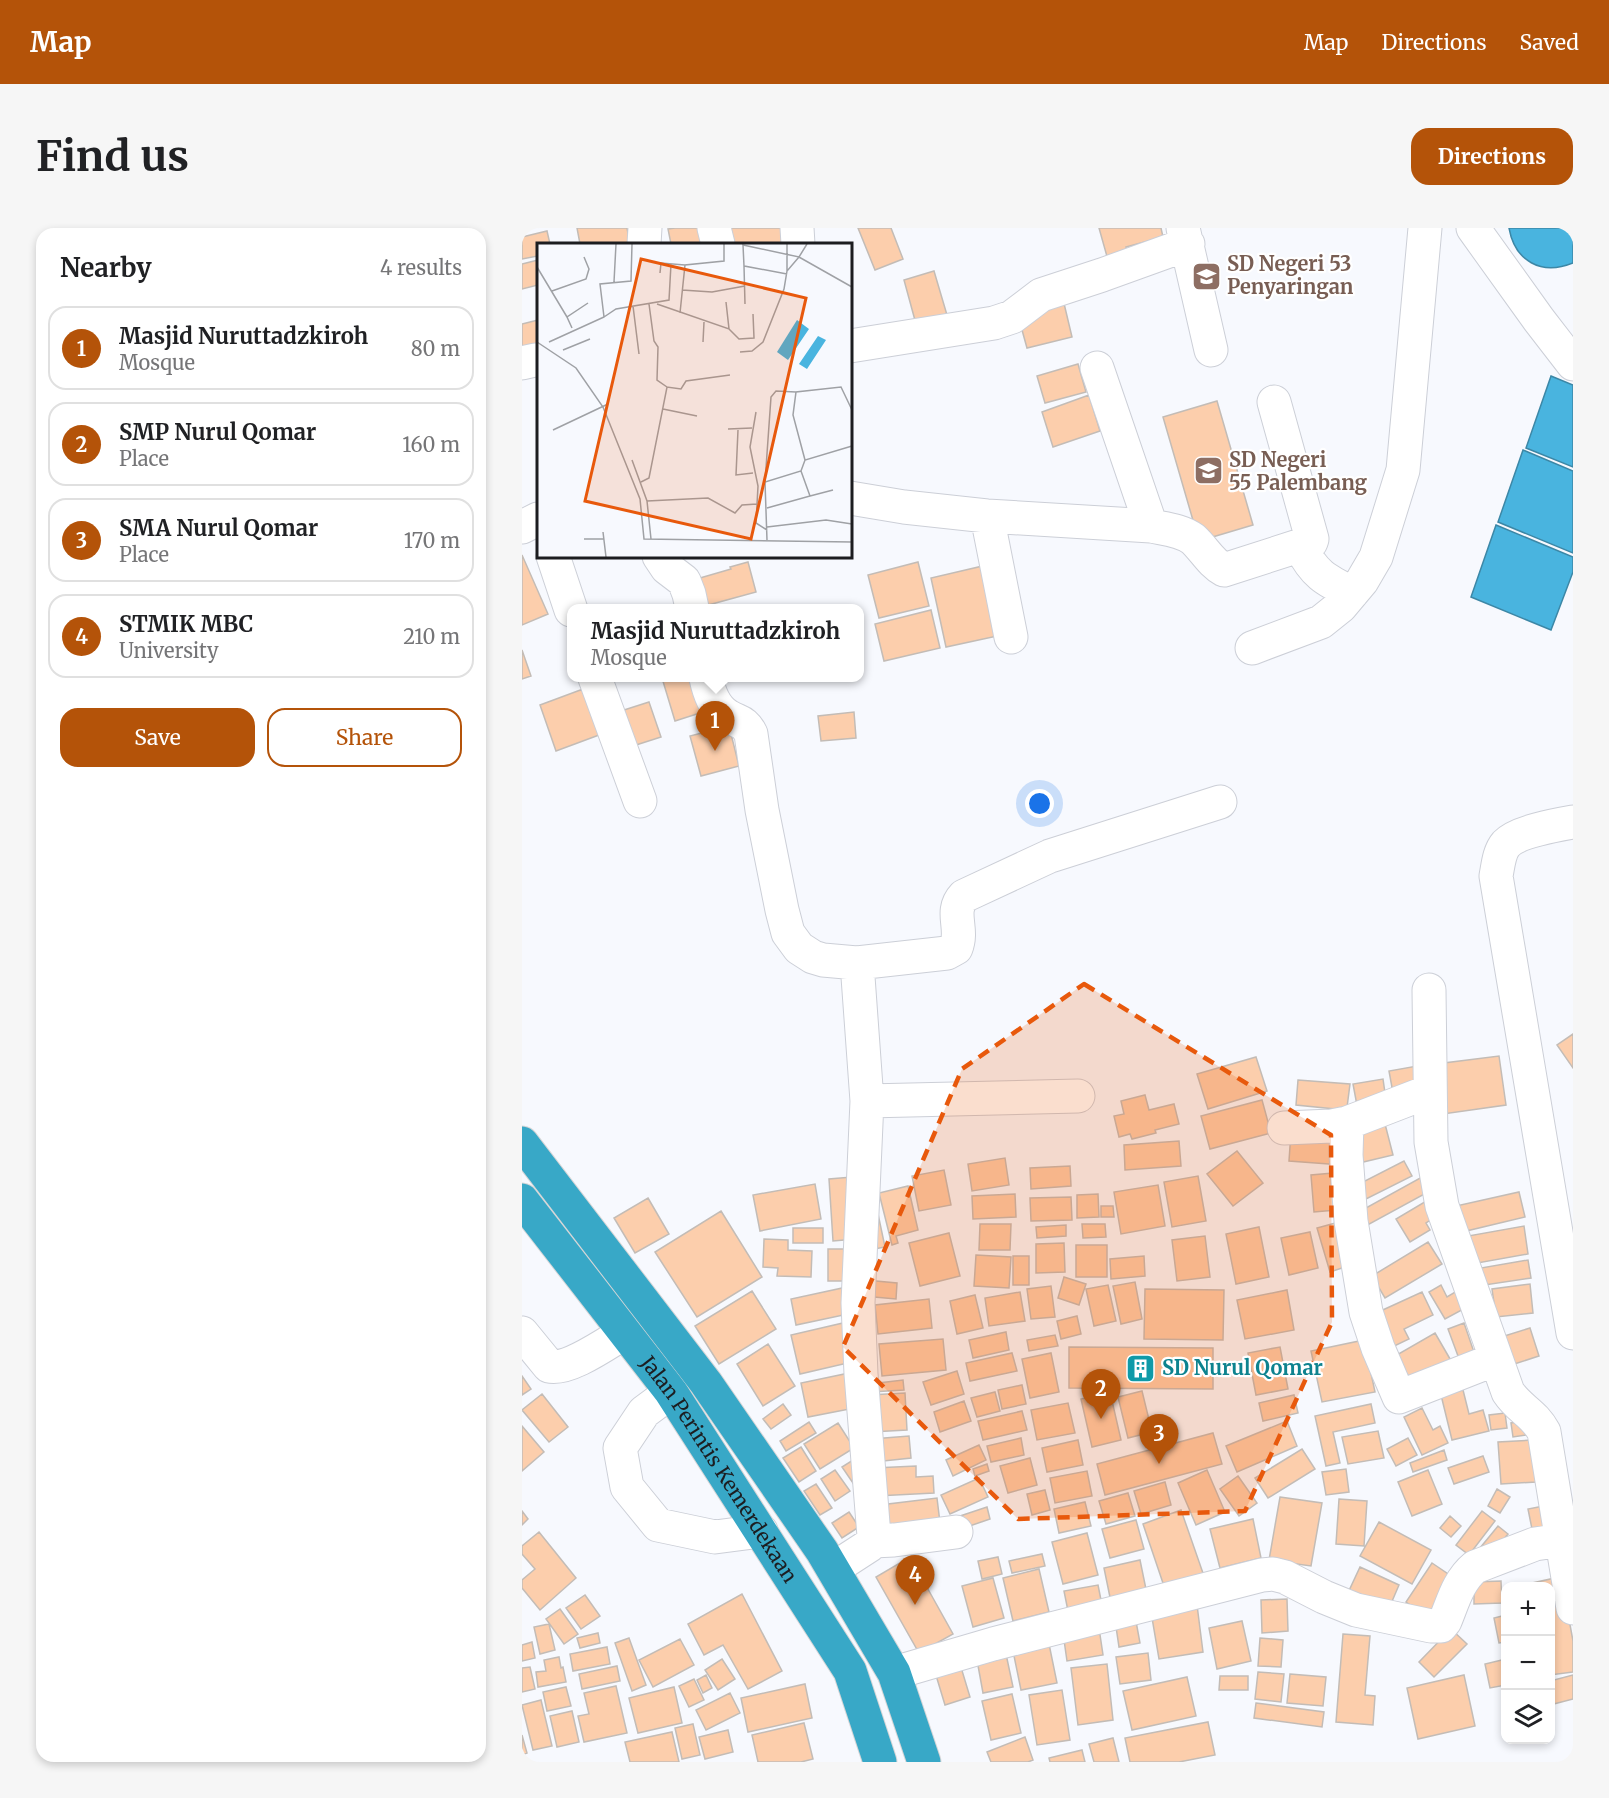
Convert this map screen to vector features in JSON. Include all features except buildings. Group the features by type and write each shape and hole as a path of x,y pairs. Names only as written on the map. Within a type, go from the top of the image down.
{"highway":[{"path":"523,1145 706,1383 822,1551 894,1673 924,1762"},
{"name":"Jalan Perintis Kemerdekaan","path":"522,1200 671,1392 761,1531 850,1671 880,1762"}],"street":[{"path":"644,243 645,228"},
{"path":"714,228 718,243"},
{"path":"797,228 798,243"},
{"path":"1252,648 1321,622 1341,606 1352,593 1376,557 1403,470 1425,228"},
{"path":"1473,228 1573,364"},
{"path":"852,346 994,323 1012,317 1041,295 1102,275 1185,236 1211,350"},
{"path":"1096,368 1151,526"},
{"path":"852,498 904,507 987,516 1151,526 1184,534 1194,540 1224,570 1309,544 1312,540 1274,402"},
{"path":"987,516 1011,638"},
{"path":"522,527 537,520"},
{"path":"1300,546 1308,563 1316,571 1352,593"},
{"path":"554,558 569,604"},
{"path":"660,558 667,568 684,581 691,604"},
{"path":"596,682 640,801"},
{"path":"707,682 713,701 728,716 740,720 747,726 751,734 764,821 788,933 799,948 823,960 857,963 947,953 956,948 959,940 960,932 956,913 958,902 963,896 1050,856 1220,802"},
{"path":"1573,822 1521,835 1506,844 1500,856 1496,876 1573,1333"},
{"path":"833,1569 870,1545 874,1531 861,1374 858,1303 867,1101 857,963"},
{"path":"1429,990 1431,1142 1442,1206 1508,1392 1537,1420 1544,1432 1573,1608"},
{"path":"1284,1128 1347,1124 1430,1091"},
{"path":"867,1101 1078,1096"},
{"path":"1347,1124 1346,1155 1351,1221 1366,1312 1399,1398 1496,1359"},
{"path":"522,1333 549,1366 556,1368 570,1364 624,1333"},
{"path":"671,1392 644,1412 620,1448 627,1487 658,1525 715,1537 761,1531"},
{"path":"873,1541 956,1532"},
{"path":"894,1673 993,1644 1273,1574 1285,1577 1356,1610 1431,1626 1441,1626 1460,1584 1467,1573 1475,1567 1535,1544 1562,1540"}],"highlighted area":[{"path":"1084,984 1331,1135 1332,1322 1245,1511 1018,1519 843,1347 962,1069"}],"water":[{"path":"1509,228 1573,228 1573,263 1550,268 1531,263 1517,249"},
{"path":"1551,376 1573,385 1573,467 1526,448"},
{"path":"1523,450 1573,471 1573,553 1498,522"},
{"path":"1496,525 1573,557 1573,572 1551,630 1471,597"}],"place":[{"name":"SD Negeri 53 Penyaringan","path":"1206,276"},
{"name":"SD Negeri 55 Palembang","path":"1208,471"},
{"name":"Masjid Nuruttadzkiroh","path":"715,751"},
{"name":"SD Nurul Qomar","path":"1141,1368"},
{"name":"SMP Nurul Qomar","path":"1101,1419"},
{"name":"SMA Nurul Qomar","path":"1159,1464"},
{"name":"STMIK MBC","path":"915,1605"}]}
